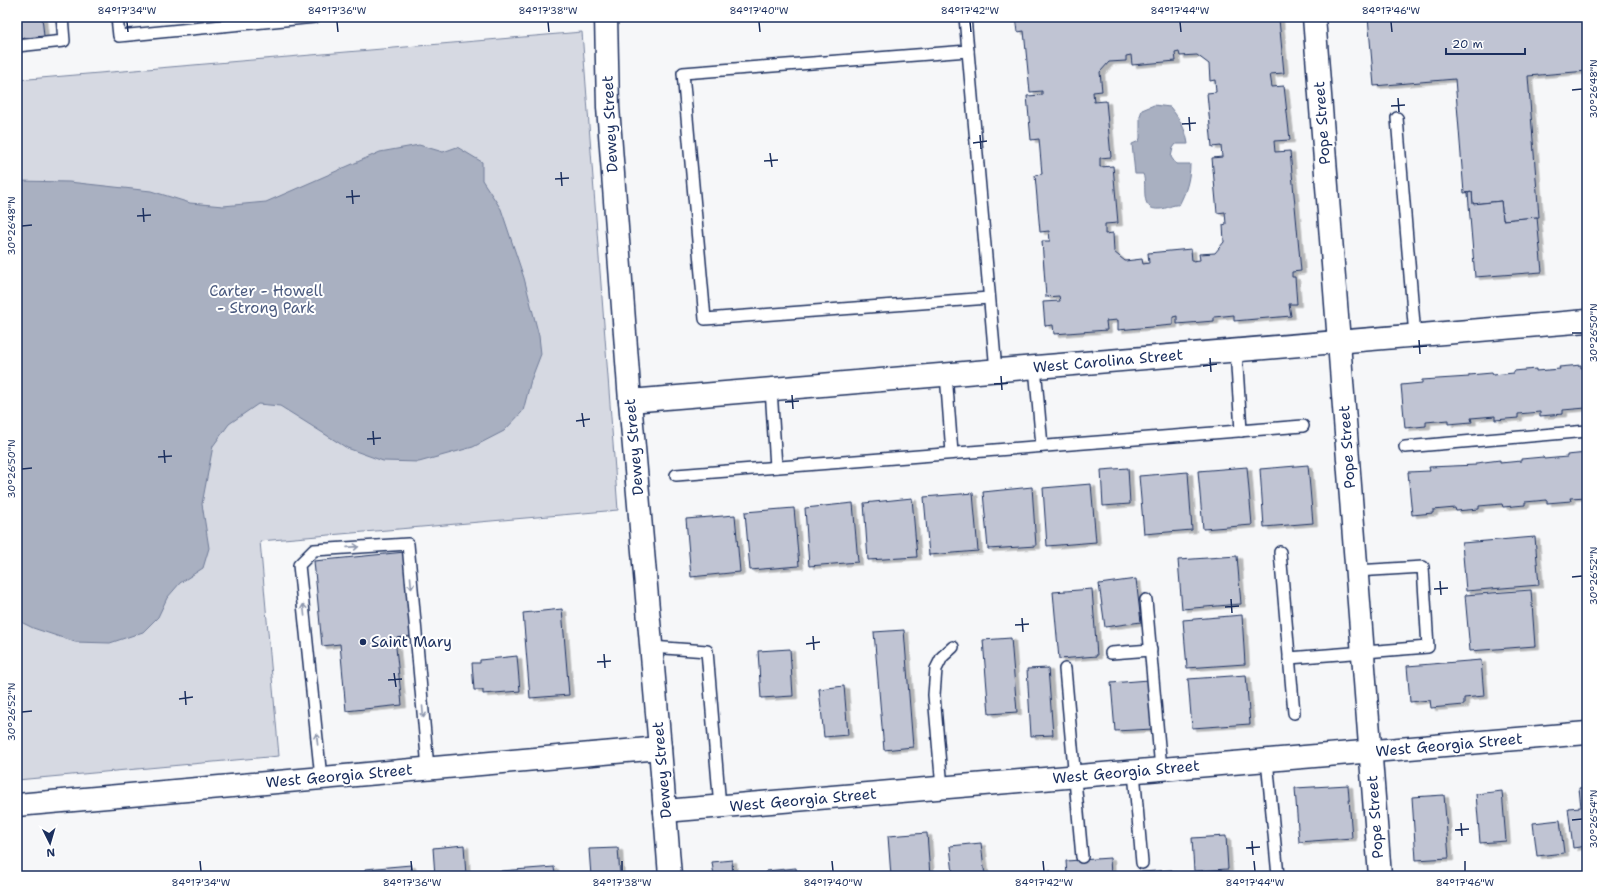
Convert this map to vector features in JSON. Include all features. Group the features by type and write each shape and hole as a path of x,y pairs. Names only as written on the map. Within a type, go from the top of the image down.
{"street":[{"name":"Dewey Street","path":"606,17 608,107 630,401 652,647 670,876"},
{"name":"Pope Street","path":"1314,17 1380,876"},
{"name":"West Carolina Street","path":"630,401 1587,321"},
{"name":"West Georgia Street","path":"665,812 1587,733"},
{"name":"West Georgia Street","path":"17,805 660,748"}],"lane":[{"path":"17,46 64,41 62,17"},
{"path":"117,17 119,36 315,17"},
{"path":"965,17 996,371"},
{"path":"968,51 683,73 705,319 989,298"},
{"path":"1397,118 1415,336"},
{"path":"1236,350 1241,430"},
{"path":"1035,367 1042,446"},
{"path":"946,374 952,453"},
{"path":"771,389 776,467"},
{"path":"676,475 1303,426"},
{"path":"1405,447 1587,431"},
{"path":"321,778 299,565 314,550 408,544 428,768"},
{"path":"1280,552 1294,713"},
{"path":"1289,658 1428,647 1422,568 1356,571"},
{"path":"1146,600 1161,770"},
{"path":"652,647 707,651 720,807"},
{"path":"942,788 934,688 936,669 942,657 953,647"},
{"path":"1111,653 1150,650"},
{"path":"1065,669 1082,857"},
{"path":"1267,760 1278,876"},
{"path":"1134,772 1142,863"}],"green space":[{"name":"Carter - Howell - Strong Park","path":"582,32 618,510 260,541 279,756 17,780 17,80"}],"water":[{"path":"1154,105 1170,107 1179,120 1186,133 1188,144 1176,144 1173,148 1171,157 1176,164 1190,164 1187,185 1179,205 1160,209 1153,209 1146,202 1143,174 1135,174 1132,144 1139,141 1140,138 1140,116 1142,110"},
{"path":"419,145 443,152 457,147 482,162 482,180 501,209 524,278 539,336 541,354 531,380 523,411 504,431 473,447 419,462 383,461 347,448 280,406 258,404 229,424 213,446 202,504 209,548 203,568 180,583 167,598 158,617 143,632 110,643 75,642 33,628 17,620 17,181 69,182 151,191 190,203 223,206 266,202 380,152"}],"building":[{"path":"17,17 42,17 44,36 17,39"},
{"path":"1016,17 1265,17 1266,20 1279,19 1284,73 1270,74 1272,87 1284,86 1290,140 1274,141 1275,152 1290,151 1301,271 1292,272 1292,277 1295,277 1297,304 1289,304 1291,316 1234,321 1234,315 1214,317 1214,321 1177,324 1177,316 1173,317 1173,325 1118,330 1118,320 1106,321 1107,330 1054,334 1053,325 1045,326 1043,302 1060,301 1059,296 1046,297 1042,241 1050,241 1049,231 1040,232 1035,175 1042,174 1039,139 1031,140 1027,96 1042,95 1042,91 1030,92 1024,31 1018,32","holes":["1179,52 1180,56 1197,55 1209,64 1210,81 1215,80 1216,92 1207,93 1212,147 1221,146 1222,157 1212,158 1217,213 1225,212 1226,224 1223,225 1224,242 1215,253 1199,254 1200,260 1192,261 1191,249 1148,253 1149,263 1143,264 1142,259 1125,261 1114,252 1113,233 1105,234 1105,224 1118,223 1113,166 1100,167 1100,158 1111,157 1106,101 1094,102 1093,92 1102,91 1100,72 1109,62 1126,61 1126,56 1131,55 1132,65 1176,61 1175,53"]},
{"path":"1368,17 1587,17 1587,71 1528,76 1539,217 1503,220 1501,201 1473,204 1472,192 1464,193 1455,79 1374,86"},
{"path":"1472,192 1473,204 1501,201 1503,220 1537,217 1542,272 1475,277 1468,193"},
{"path":"1581,365 1581,368 1587,367 1587,412 1586,408 1563,410 1563,414 1540,416 1540,412 1518,414 1518,418 1495,420 1495,416 1471,418 1472,422 1448,424 1448,420 1426,422 1426,426 1405,428 1401,385 1422,383 1422,380 1469,377 1469,375 1492,373 1493,375 1514,373 1514,371 1536,369 1536,371 1560,369 1559,367"},
{"path":"1587,453 1587,497 1570,498 1571,501 1547,503 1547,500 1525,502 1525,505 1503,507 1502,504 1479,506 1479,509 1456,511 1455,508 1433,510 1433,513 1412,515 1408,472 1430,471 1429,467 1476,465 1476,463 1500,460 1500,463 1543,457 1544,459 1567,457 1567,455"},
{"path":"1308,465 1313,523 1264,527 1260,469"},
{"path":"1247,467 1252,525 1203,529 1198,471"},
{"path":"1128,468 1130,504 1103,506 1101,470"},
{"path":"1188,472 1192,530 1144,534 1139,476"},
{"path":"1091,484 1096,542 1047,546 1043,488"},
{"path":"1032,487 1036,546 988,549 983,492"},
{"path":"973,493 978,551 929,555 924,497"},
{"path":"912,498 917,557 868,560 864,503"},
{"path":"853,503 858,562 809,566 805,508"},
{"path":"794,508 799,566 750,570 745,512"},
{"path":"735,515 740,572 691,577 686,519"},
{"path":"1535,537 1539,585 1466,591 1462,543"},
{"path":"405,552 413,636 395,638 402,705 346,711 340,644 322,646 314,561"},
{"path":"1237,556 1241,604 1182,609 1178,560"},
{"path":"1136,579 1141,622 1105,627 1099,584"},
{"path":"1092,589 1097,656 1059,659 1053,592"},
{"path":"1531,590 1535,646 1470,651 1465,595"},
{"path":"562,609 569,695 530,698 523,613"},
{"path":"1242,615 1245,664 1187,668 1183,620"},
{"path":"904,630 913,747 884,750 874,632"},
{"path":"1011,638 1017,712 989,714 983,640"},
{"path":"790,649 793,696 761,698 758,651"},
{"path":"517,656 520,691 483,694 483,690 474,690 472,663 480,663 480,660"},
{"path":"1481,660 1484,696 1464,698 1464,705 1431,708 1430,700 1410,702 1407,666"},
{"path":"1048,668 1053,735 1031,736 1027,669"},
{"path":"1246,675 1250,724 1192,728 1188,679"},
{"path":"1149,680 1153,729 1115,731 1111,683"},
{"path":"844,686 848,735 824,737 819,689"},
{"path":"1348,785 1352,838 1299,842 1295,788"},
{"path":"1587,787 1587,846 1573,848 1568,808 1581,807 1579,788"},
{"path":"1502,791 1506,841 1480,843 1476,794"},
{"path":"1444,795 1449,858 1416,860 1412,797"},
{"path":"1560,820 1564,853 1537,856 1533,823"},
{"path":"927,833 930,876 891,876 888,836"},
{"path":"1226,836 1228,869 1194,871 1192,838"},
{"path":"981,843 985,876 957,876 957,874 953,874 950,846"},
{"path":"464,845 466,876 435,876 433,848"},
{"path":"618,848 620,876 591,876 589,849"},
{"path":"1110,858 1111,876 1067,876 1066,861"},
{"path":"732,860 733,876 714,876 712,862"},
{"path":"411,865 412,876 365,876 365,869"},
{"path":"554,867 555,876 502,876 501,871"},
{"path":"796,868 797,876 766,876 766,871"},
{"path":"1172,870 1173,876 1127,876 1126,873"},
{"path":"1051,871 1052,876 1007,876 1007,874"}],"place":[{"name":"Saint Mary","path":"363,642"}]}
